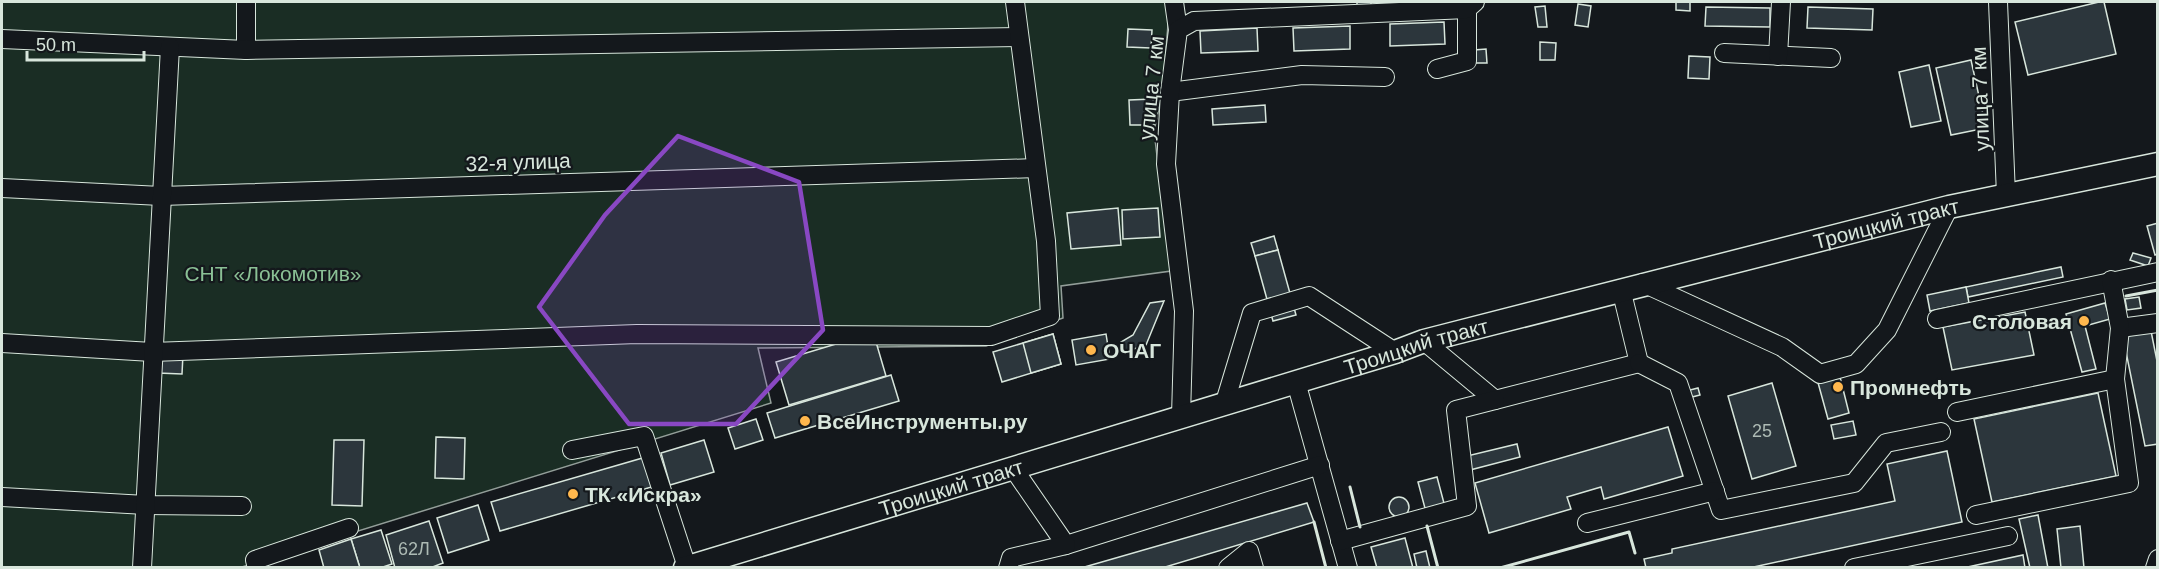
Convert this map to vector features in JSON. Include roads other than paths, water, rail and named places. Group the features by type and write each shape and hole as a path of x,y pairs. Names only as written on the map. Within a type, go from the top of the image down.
{"main road":[{"name":"Троицкий тракт","path":"686,567 1395,352 1424,340 1949,207 2157,164"}],"street":[{"path":"246,2 246,50"},
{"path":"2,343 152,352 637,334 991,336 1050,316 1046,241 1015,2"},
{"path":"1174,2 1178,30"},
{"path":"1778,56 1781,2"},
{"name":"улица 7 км","path":"1998,2 2006,195"},
{"path":"1437,69 1467,61 1471,5"},
{"name":"улица 7 км","path":"1181,416 1184,311 1166,164 1170,92 1178,30 1194,21 1471,5"},
{"path":"2,39 246,50 1019,37"},
{"path":"142,567 170,47"},
{"path":"1724,53 1831,58"},
{"path":"1170,92 1302,75 1385,76"},
{"name":"32-я улица","path":"2,188 161,196 1036,168"},
{"path":"1643,283 1782,347 1820,374 1856,364 1887,330 1949,207"},
{"path":"1937,319 2157,272"},
{"path":"1976,515 2129,483 2115,379 2120,328 2111,280"},
{"path":"1621,289 1639,363"},
{"path":"1225,402 1252,314 1309,296 1395,352"},
{"path":"2120,328 2157,323"},
{"path":"1424,340 1495,399"},
{"path":"1340,541 1467,506 1456,410 1639,363 1678,383 1721,510 1854,483 1886,443 1941,432"},
{"path":"1957,412 2115,379"},
{"path":"1296,382 1347,567"},
{"path":"572,450 644,436 686,567"},
{"path":"1008,567 1011,558 1066,545 1320,465"},
{"path":"1013,468 1066,545"},
{"path":"1587,523 1715,491"},
{"path":"2,497 146,505 242,506"},
{"path":"257,567 255,560 349,528"},
{"path":"1854,567 2008,536"},
{"path":"1228,567 1249,551 1254,567"},
{"path":"2155,567 2157,559"}],"place":[{"name":"Столовая","path":"2084,321"},
{"name":"ОЧАГ","path":"1091,350"},
{"name":"Промнефть","path":"1838,387"},
{"name":"ВсеИнструменты.ру","path":"805,421"},
{"name":"ТК «Искра»","path":"573,494"}],"park label":[{"name":"СНТ «Локомотив»","path":"273,273"}]}
